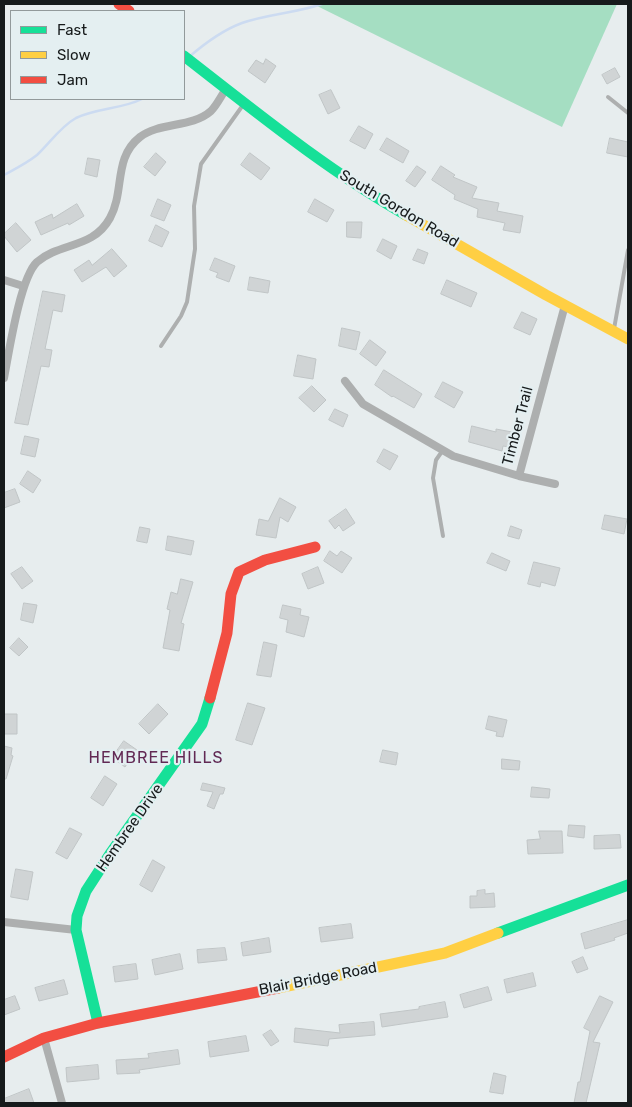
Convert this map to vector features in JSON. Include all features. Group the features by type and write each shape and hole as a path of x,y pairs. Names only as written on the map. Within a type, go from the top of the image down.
{"street":[{"name":"South Gordon Road","path":"185,57 322,162 367,193 628,339"},
{"path":"4,378 23,286 30,269 48,254 83,242 95,236 103,228 114,207 122,165 132,145 142,136 152,131 200,118 211,111 226,89"},
{"path":"4,280 23,286"},
{"name":"Timber Trail","path":"345,381 363,404 453,456 519,476 565,305"},
{"path":"519,476 555,484"},
{"name":"Hembree Drive","path":"98,1023 76,930 77,916 86,891 202,724 221,660 227,633 231,594 239,572 265,560 315,547"},
{"name":"Blair Bridge Road","path":"4,1057 44,1038 98,1023 445,953 628,885"},
{"path":"4,922 76,930"},
{"path":"44,1038 62,1103"}],"lane":[{"path":"608,97 628,113"},
{"path":"161,346 181,316 187,302 194,249 194,206 201,164 206,154 244,103"},
{"path":"614,331 628,250"},
{"path":"443,450 436,460 433,478 443,536"}],"green space":[{"path":"313,4 617,4 562,127"}],"building":[{"path":"266,59 276,66 265,83 248,71 256,60 263,64"},
{"path":"615,68 620,77 607,84 602,75"},
{"path":"331,90 340,108 328,114 319,95"},
{"path":"359,126 373,134 365,149 350,141"},
{"path":"387,138 409,151 403,163 380,150"},
{"path":"610,138 628,142 628,157 607,153"},
{"path":"156,153 166,162 155,176 144,167"},
{"path":"250,153 270,168 261,180 241,165"},
{"path":"88,158 100,160 97,177 85,174"},
{"path":"417,166 426,172 415,187 406,181"},
{"path":"441,166 455,175 453,177 477,187 472,198 499,203 497,211 523,216 520,233 503,230 505,223 477,217 478,209 454,199 455,195 432,180"},
{"path":"158,199 171,205 164,221 151,216"},
{"path":"315,199 334,210 327,222 308,212"},
{"path":"77,204 84,216 69,225 68,223 41,235 35,222 52,214 53,218"},
{"path":"347,222 362,222 361,238 347,237"},
{"path":"16,223 31,240 17,252 4,236"},
{"path":"156,225 169,232 162,247 149,241"},
{"path":"383,239 397,246 391,259 377,251"},
{"path":"112,249 127,266 114,277 106,267 82,282 74,270 89,260 92,265"},
{"path":"418,249 428,253 424,264 413,260"},
{"path":"215,258 235,266 229,282 216,277 218,273 210,270"},
{"path":"250,277 270,281 268,293 248,290"},
{"path":"447,280 477,293 471,307 441,294"},
{"path":"43,291 65,295 62,312 53,310 45,349 52,350 49,367 41,366 28,425 15,423"},
{"path":"522,312 537,319 530,335 514,328"},
{"path":"342,328 360,332 356,350 339,346"},
{"path":"370,340 386,352 376,366 360,354"},
{"path":"298,355 316,359 313,379 294,376"},
{"path":"384,370 422,394 414,408 392,397 375,385"},
{"path":"443,382 463,392 454,408 435,397"},
{"path":"312,386 326,400 314,412 299,398"},
{"path":"335,409 348,415 343,427 329,420"},
{"path":"472,426 496,432 496,429 512,432 509,447 503,446 502,451 469,442"},
{"path":"25,436 39,439 35,457 21,454"},
{"path":"384,449 398,456 390,470 377,462"},
{"path":"28,471 41,480 33,493 20,484"},
{"path":"15,489 20,502 4,508 4,493"},
{"path":"280,498 296,507 288,522 280,517 276,538 256,535 259,519 268,521"},
{"path":"346,509 355,523 343,531 339,525 335,529 329,521"},
{"path":"605,515 627,519 624,534 602,529"},
{"path":"511,526 522,530 519,539 508,536"},
{"path":"140,527 150,529 147,543 137,541"},
{"path":"168,536 194,541 191,555 166,550"},
{"path":"330,551 337,556 341,551 352,558 342,573 324,561"},
{"path":"492,553 510,561 506,571 487,563"},
{"path":"534,562 560,568 555,586 541,582 540,587 528,584"},
{"path":"22,567 33,581 22,589 11,574"},
{"path":"318,567 324,583 308,589 302,574"},
{"path":"181,579 193,582 181,623 184,624 179,651 163,648 170,610 167,609 171,592 177,594"},
{"path":"24,603 37,605 33,623 21,620"},
{"path":"283,605 301,609 300,615 309,617 304,637 286,632 288,620 280,618"},
{"path":"19,638 28,647 19,656 10,648"},
{"path":"264,642 277,645 271,677 257,675"},
{"path":"248,703 265,708 252,745 236,740"},
{"path":"158,704 168,714 149,734 139,724"},
{"path":"4,714 17,714 17,734 4,734"},
{"path":"489,716 507,720 503,737 496,736 497,732 486,729"},
{"path":"124,741 137,750 125,767 112,758"},
{"path":"4,746 12,748 11,755 13,756 6,779 4,779"},
{"path":"383,750 398,753 396,765 380,762"},
{"path":"502,759 520,761 519,770 502,769"},
{"path":"105,776 117,784 103,806 91,798"},
{"path":"203,783 225,788 223,794 220,794 214,809 207,806 213,792 201,790"},
{"path":"532,787 550,789 549,798 531,797"},
{"path":"569,825 585,826 584,838 568,836"},
{"path":"70,828 82,834 67,859 56,853"},
{"path":"539,831 562,831 563,853 528,854 527,840 540,839"},
{"path":"620,835 621,848 594,849 594,836"},
{"path":"153,860 165,867 152,892 140,885"},
{"path":"16,869 33,872 28,900 11,897"},
{"path":"485,890 485,894 494,893 495,907 470,908 470,896 477,896 477,891"},
{"path":"628,920 628,933 614,938 615,940 585,949 581,934"},
{"path":"351,924 353,938 321,942 319,928"},
{"path":"269,938 271,952 243,956 241,943"},
{"path":"225,948 227,960 198,963 197,950"},
{"path":"180,954 183,969 155,975 152,960"},
{"path":"583,957 588,969 577,973 572,962"},
{"path":"136,964 138,979 115,982 113,967"},
{"path":"533,973 536,986 507,993 504,980"},
{"path":"64,980 68,994 39,1001 35,988"},
{"path":"488,987 492,1000 464,1008 460,995"},
{"path":"15,996 20,1009 4,1015 4,1000"},
{"path":"600,996 613,1002 593,1042 600,1043 586,1103 574,1103 590,1031 584,1028"},
{"path":"445,1002 448,1017 382,1027 380,1014 419,1009 419,1007"},
{"path":"374,1022 375,1035 329,1039 328,1046 294,1042 295,1028 340,1033 339,1025"},
{"path":"271,1030 279,1041 271,1046 263,1035"},
{"path":"246,1036 249,1051 210,1057 208,1042"},
{"path":"178,1050 180,1064 139,1070 140,1073 117,1074 116,1060 149,1058 148,1054"},
{"path":"98,1065 99,1079 67,1082 66,1068"},
{"path":"494,1073 506,1076 503,1094 490,1092"},
{"path":"29,1089 34,1103 4,1103 4,1099"}],"waterway":[{"path":"189,57 228,29 242,23 322,4"},
{"path":"4,175 37,155 60,130 76,118 139,100"}],"traffic: fast":[{"path":"185,57 320,160 406,215"},
{"path":"98,1023 76,930 77,916 86,891 110,854 202,724 210,698"},
{"path":"498,933 628,885"}],"traffic: slow":[{"path":"406,215 546,295 628,339"},
{"path":"278,988 445,953 498,933"}],"traffic: jam":[{"path":"119,4 128,10"},
{"path":"210,698 227,633 231,594 239,572 265,560 315,547"},
{"path":"4,1057 44,1038 98,1023 278,988"}],"district":[{"name":"HEMBREE HILLS","path":"156,758"}]}
